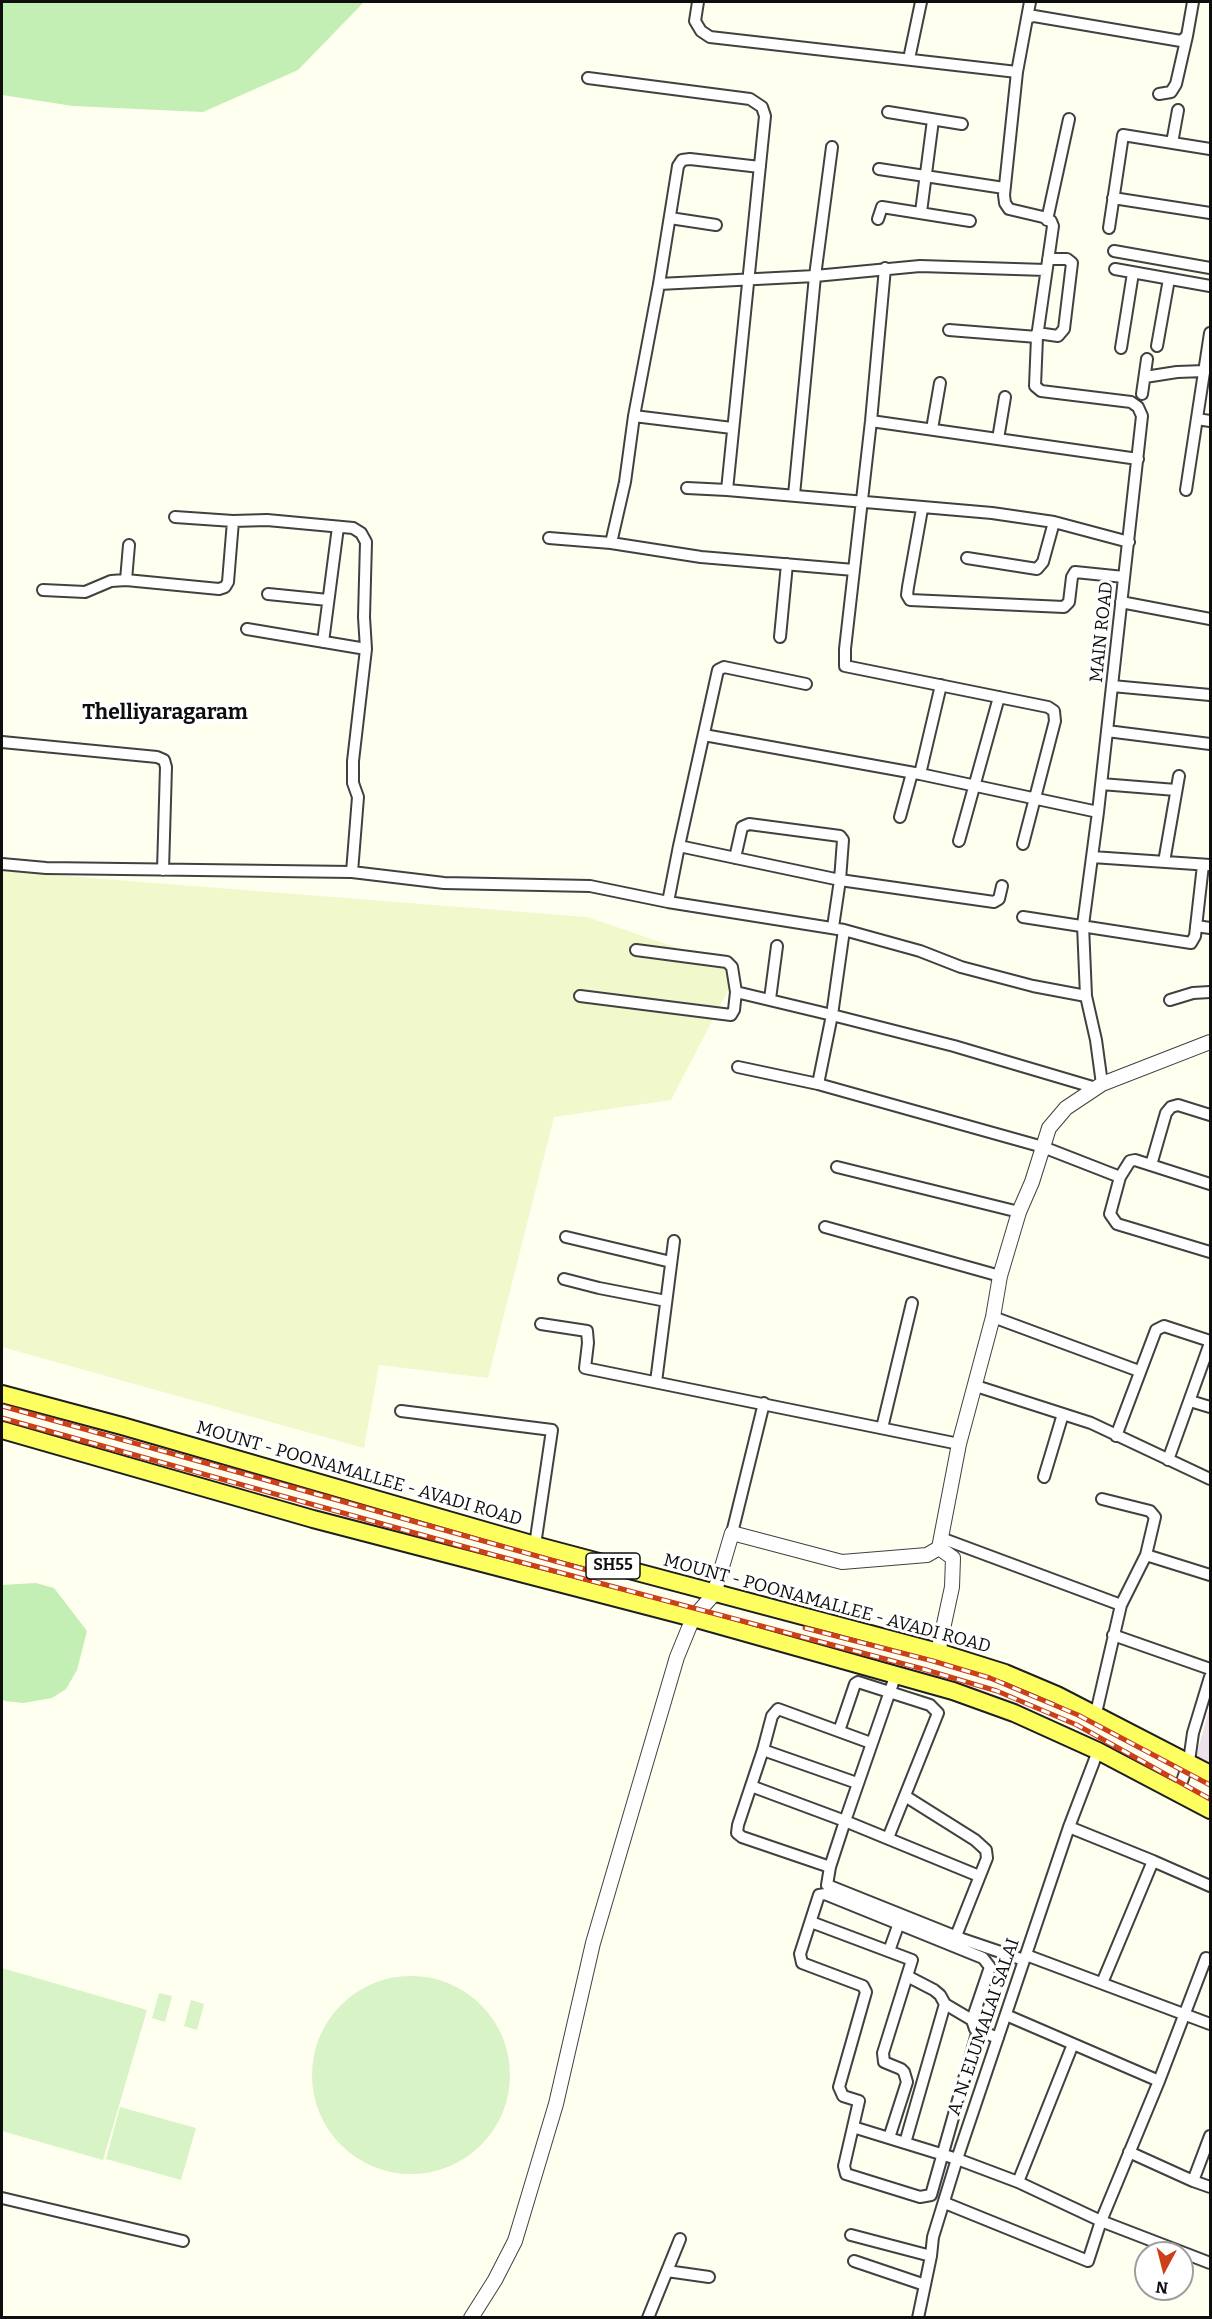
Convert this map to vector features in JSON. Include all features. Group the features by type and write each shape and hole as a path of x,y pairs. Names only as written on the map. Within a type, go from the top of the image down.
{"main road":[{"name":"MOUNT - POONAMALLEE - AVADI ROAD","path":"2,1394 122,1426 536,1545 939,1652 1005,1673 1096,1713 1210,1774"},
{"name":"SH55","path":"2,1430 313,1519 693,1618 896,1674 1014,1713 1098,1751 1210,1810"}],"street":[{"path":"698,2 695,21 701,31 710,37 1017,72"},
{"path":"909,59 921,2"},
{"path":"1030,2 1017,72 1005,188 1005,203 1009,209 1047,220 1069,119"},
{"path":"1159,94 1171,92 1176,84 1193,2"},
{"path":"1027,18 1034,16 1176,41 1186,36"},
{"path":"588,78 750,99 762,107 765,116 727,490"},
{"path":"1172,143 1178,110"},
{"path":"888,112 962,124"},
{"path":"921,212 933,120"},
{"path":"1109,228 1123,135 1210,149"},
{"path":"794,495 815,276 832,147"},
{"path":"611,543 625,482 634,416 678,166 682,160 690,159 759,167"},
{"path":"879,169 1005,188"},
{"path":"1113,198 1210,213"},
{"path":"878,219 882,207 970,221"},
{"path":"670,218 716,225"},
{"name":"MAIN ROAD","path":"1047,220 1053,226 1037,335 1035,386 1041,391 1131,402 1138,407 1142,416 1083,926 1086,996 1096,1040 1099,1086"},
{"path":"1114,251 1210,268"},
{"path":"659,284 815,276 920,266 1047,265 1067,259 1072,263 1064,329 1058,336 949,330"},
{"path":"885,268 845,666 1048,707 1056,715 1023,844"},
{"path":"1115,269 1210,286"},
{"path":"1121,348 1133,273"},
{"path":"1158,346 1169,279"},
{"path":"1186,490 1210,333"},
{"path":"1142,394 1147,359"},
{"path":"1144,377 1205,371"},
{"path":"932,429 940,383"},
{"path":"998,439 1005,397"},
{"path":"634,416 732,428"},
{"path":"1197,419 1210,421"},
{"path":"871,421 1138,459"},
{"path":"687,488 992,513 1054,522 1129,542"},
{"path":"922,509 907,594 910,600 1064,608 1069,602 1072,577 1075,572 1124,577"},
{"path":"175,517 233,521 267,520 338,527 358,530 366,542 364,617 366,649 353,761 353,783 358,797 352,872"},
{"path":"43,590 85,592 111,580 126,580 219,590 225,587 228,578 233,521"},
{"path":"967,558 1037,569 1043,562 1054,522"},
{"path":"323,642 338,527"},
{"path":"549,538 611,543 669,553 854,570"},
{"path":"126,580 129,545"},
{"path":"780,637 787,564"},
{"path":"268,594 328,600"},
{"path":"1121,602 1210,619"},
{"path":"248,629 366,649"},
{"path":"668,902 716,674 720,668 806,684"},
{"path":"900,817 916,774 941,685"},
{"path":"1112,686 1210,695"},
{"path":"959,841 999,697"},
{"path":"1107,731 1210,744"},
{"path":"704,735 916,774 1098,812"},
{"path":"2,742 157,757 164,760 166,767 163,870"},
{"path":"1164,862 1179,776"},
{"path":"1101,784 1176,790"},
{"path":"735,858 741,831 745,824 836,834 843,840 832,1015 818,1084"},
{"path":"678,846 840,880 994,903 999,899 1002,886"},
{"path":"1023,917 1188,943 1194,940 1207,865 1092,856"},
{"path":"2,864 46,868 352,872 452,884 590,886 668,902 838,928 920,951 961,967 1033,986 1086,996"},
{"path":"1196,926 1210,928"},
{"path":"770,999 777,946"},
{"path":"580,996 728,1015 733,1013 736,992 732,967 727,962 636,950"},
{"path":"736,992 832,1015 1099,1086"},
{"path":"1170,1000 1193,993 1210,992"},
{"path":"732,1533 842,1562 927,1555 940,1543 959,1444 993,1317 999,1276 1049,1128 1065,1108 1099,1086 1210,1042"},
{"path":"738,1067 818,1084 1043,1147 1120,1177"},
{"path":"1151,1165 1166,1113 1171,1107 1178,1105 1210,1114"},
{"path":"1210,1184 1135,1160 1130,1161 1120,1177 1110,1214 1112,1221 1116,1224 1210,1252"},
{"path":"837,1167 1019,1212"},
{"path":"825,1227 999,1276"},
{"path":"566,1237 671,1262"},
{"path":"656,1382 674,1241"},
{"path":"564,1279 666,1301"},
{"path":"882,1428 912,1303"},
{"path":"993,1317 1139,1371"},
{"path":"541,1324 586,1331 588,1343 585,1368 959,1444"},
{"path":"1116,1436 1152,1334 1159,1327 1164,1326 1210,1342 1168,1460"},
{"path":"976,1386 1091,1423 1210,1479"},
{"path":"1190,1401 1210,1407"},
{"path":"471,2318 495,2280 515,2241 556,2104 593,1943 677,1657 693,1618 714,1594 732,1533 764,1403"},
{"path":"401,1411 552,1430 536,1545"},
{"path":"1044,1477 1064,1414"},
{"path":"1096,1713 1121,1605 1146,1555 1155,1519 1154,1514 1101,1498"},
{"path":"940,1543 1121,1605"},
{"path":"939,1652 952,1587 953,1558 940,1543"},
{"path":"1146,1555 1210,1575"},
{"path":"1113,1635 1210,1669"},
{"path":"896,1674 857,1783 830,1867 827,1885 956,1936 1102,1983 1210,2024"},
{"path":"1178,1793 1189,1761 1194,1733 1210,1677"},
{"path":"839,1731 855,1684 858,1682 930,1705 938,1713 888,1838"},
{"path":"830,1867 742,1837 737,1833 764,1750 772,1716 778,1709 871,1743"},
{"path":"764,1750 857,1783"},
{"name":"A. N. ELUMALAI SALAI","path":"918,2318 933,2237 957,2159 1069,1827 1098,1751"},
{"path":"751,1786 845,1821 979,1876"},
{"path":"905,1796 986,1850 987,1858 956,1936"},
{"path":"1069,1827 1210,1886"},
{"path":"1102,1983 1153,1861"},
{"path":"972,2020 990,1967 986,1960 822,1893 800,1954 802,1963 863,1986 866,1992 839,2087 843,2096 859,2101 844,2171 850,2176 926,2197 931,2195 978,2030"},
{"path":"811,1922 912,1960 883,2057 884,2062 904,2072 907,2082 889,2139"},
{"path":"889,1951 899,1923"},
{"path":"945,2203 1088,2261 1101,2221 1159,2081 1206,1958 1210,1960"},
{"path":"907,1976 934,1990 945,2004 972,2020 975,2028 998,2038"},
{"path":"905,2143 945,2004"},
{"path":"1006,2015 1159,2081"},
{"path":"1018,2182 1073,2044"},
{"path":"853,2127 957,2159 1018,2182 1101,2221 1210,2263"},
{"path":"1193,2181 1210,2136"},
{"path":"1129,2152 1210,2187"},
{"path":"2,2198 183,2241"},
{"path":"851,2235 931,2256"},
{"path":"648,2318 680,2239"},
{"path":"854,2261 925,2285"},
{"path":"667,2271 709,2277"}],"shaded area":[{"path":"1210,1707 1210,1764 1196,1756"}],"green space":[{"path":"2,2 364,2 298,70 203,112 73,106 2,95"},
{"path":"2,871 587,917 739,969 671,1100 554,1117 488,1378 379,1365 364,1448 2,1347"},
{"path":"36,1583 54,1588 87,1631 77,1670 66,1689 52,1698 23,1703 5,1701 2,1699 2,1585"},
{"path":"2,1968 147,2010 103,2160 2,2131"},
{"path":"411,1976 440,1980 458,1988 481,2005 498,2028 506,2046 510,2075 506,2104 498,2122 481,2145 458,2162 440,2170 411,2174 382,2170 364,2162 341,2145 324,2122 316,2104 312,2075 316,2046 324,2028 341,2005 364,1988 382,1980"},
{"path":"159,1993 172,1996 165,2022 152,2018"},
{"path":"191,2000 204,2004 197,2030 184,2026"},
{"path":"120,2107 196,2128 181,2180 106,2159"}],"railway":[{"path":"2,1406 594,1572"},
{"path":"2,1418 494,1555 923,1669 997,1691 1077,1725 1210,1799"},
{"path":"805,1628 990,1678 1078,1715 1210,1785"}],"district":[{"name":"Thelliyaragaram","path":"165,713"}]}
